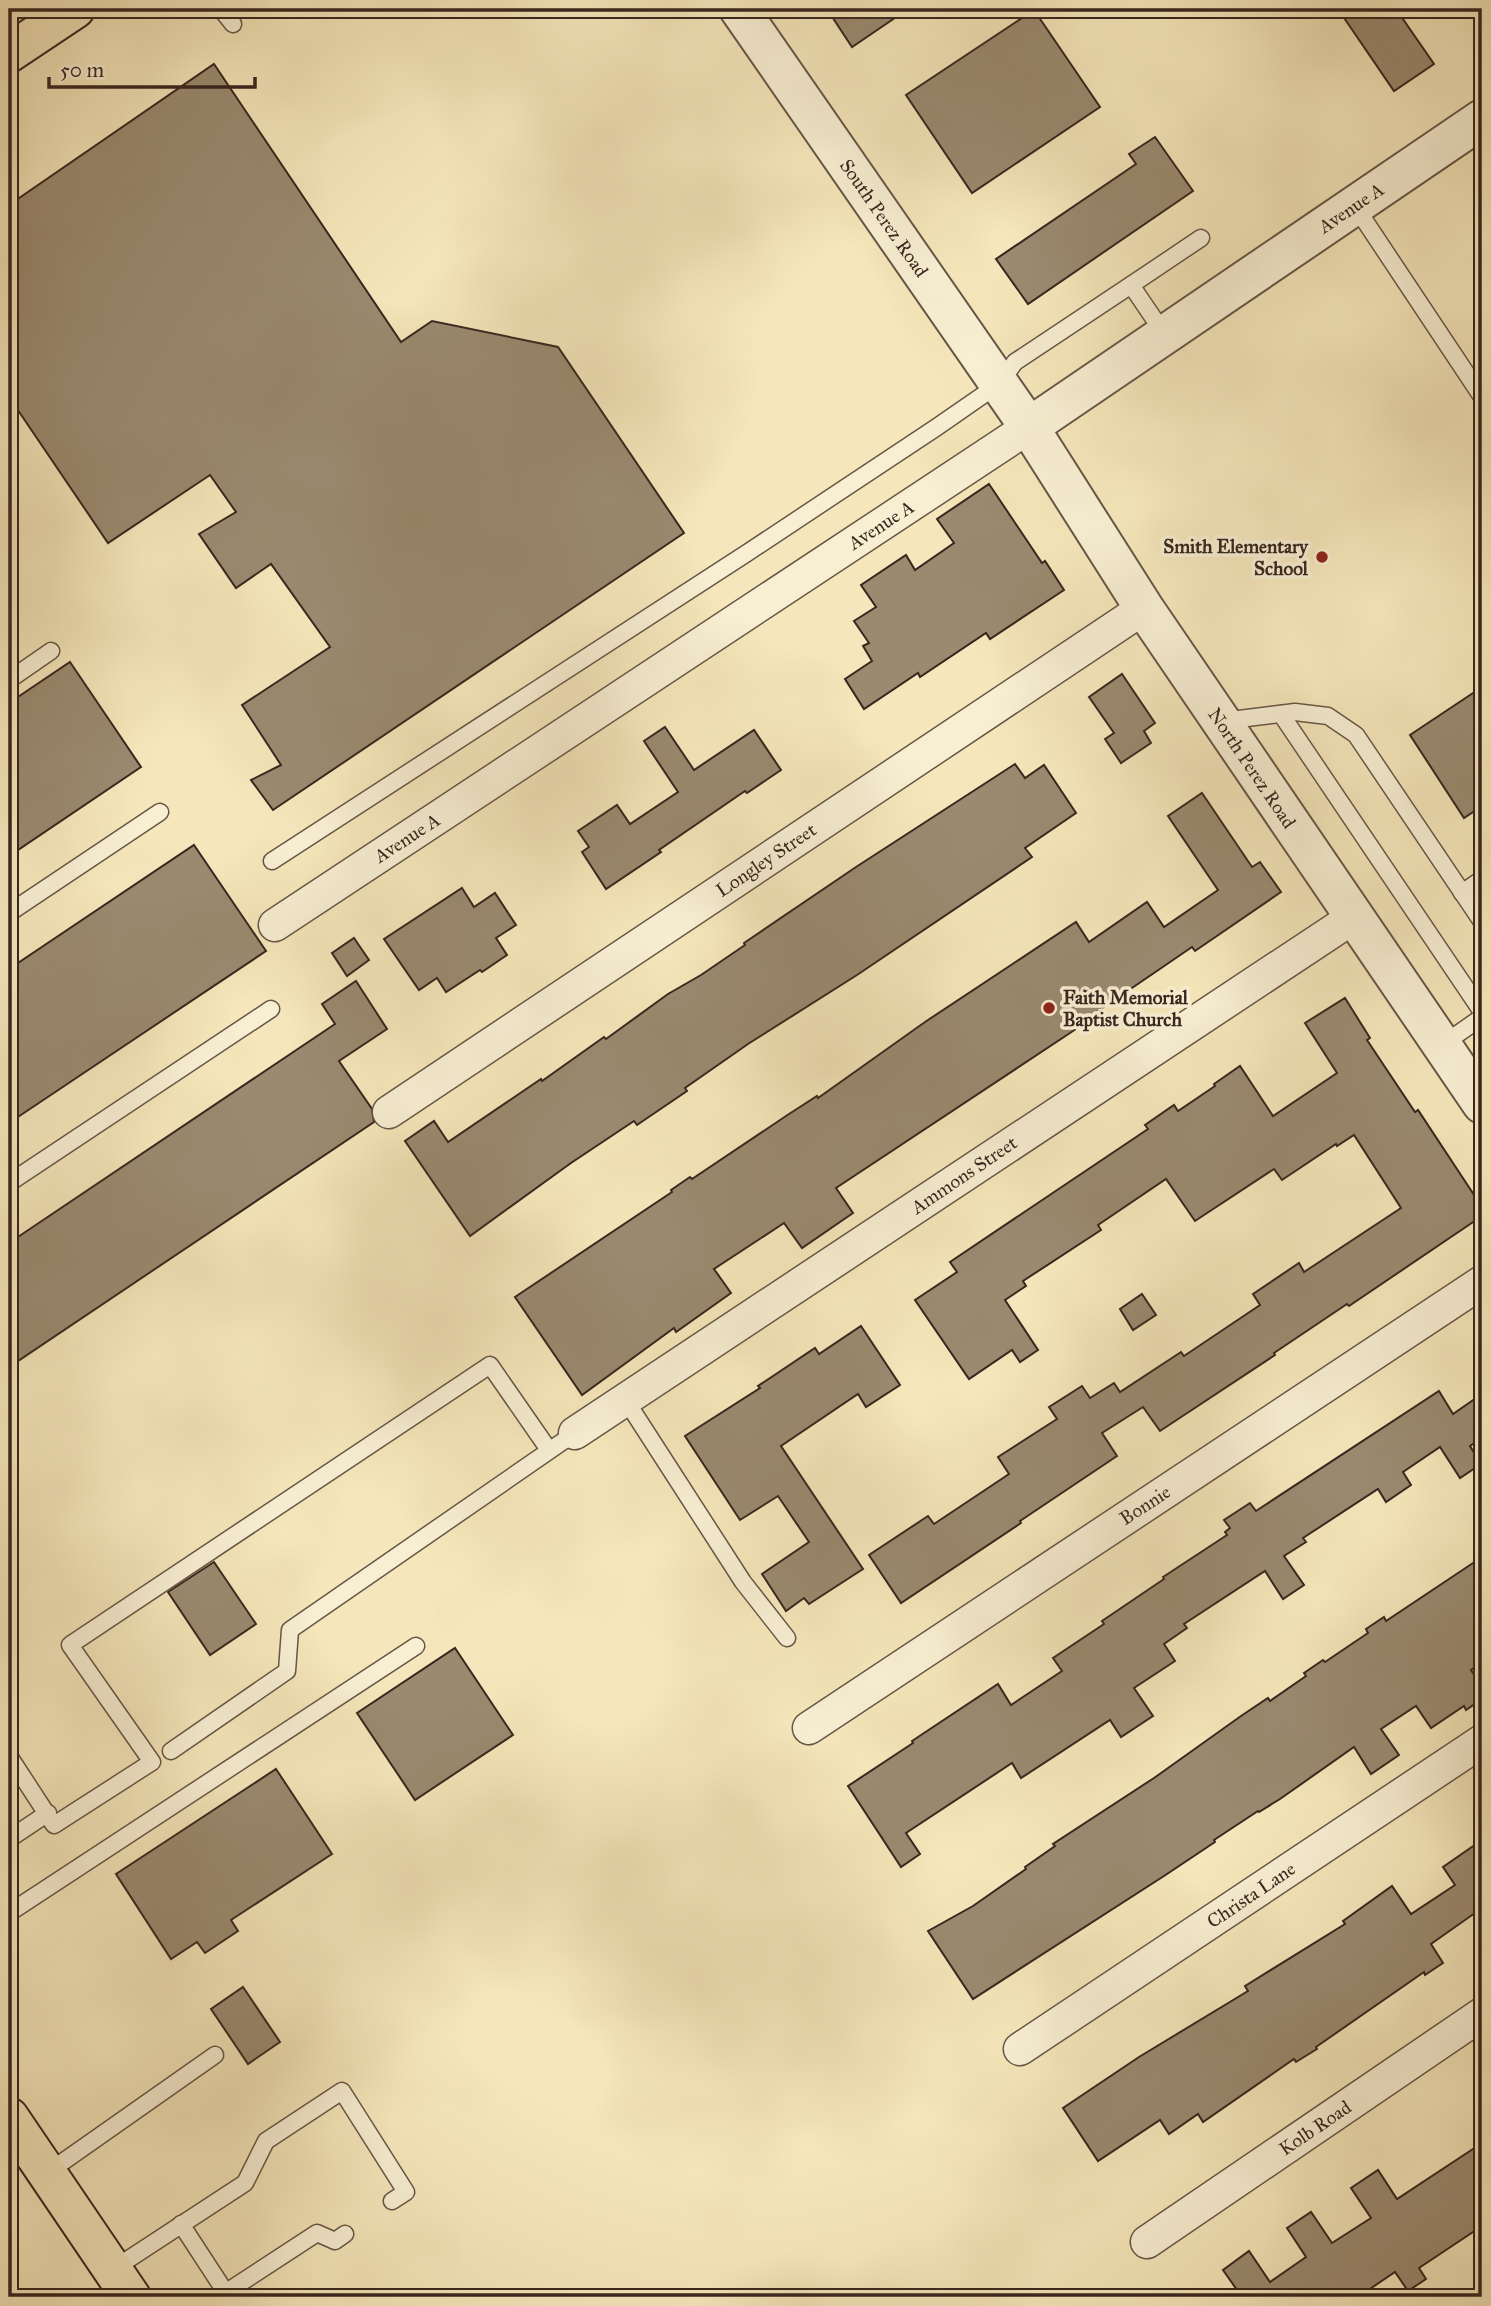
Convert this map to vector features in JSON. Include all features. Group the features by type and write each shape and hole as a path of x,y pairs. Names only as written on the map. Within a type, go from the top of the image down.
{"main road":[{"path":"9,53 75,9"},
{"path":"9,2119 121,2284"}],"street":[{"name":"South Perez Road","path":"739,9 1029,427"},
{"name":"Avenue A","path":"275,925 1029,427 1482,119"},
{"name":"North Perez Road","path":"1029,427 1144,608 1482,1104"},
{"name":"Longley Street","path":"389,1112 1144,608"},
{"name":"Ammons Street","path":"562,1442 1354,917"},
{"name":"Bonnie","path":"809,1728 1482,1282"},
{"name":"Christa Lane","path":"1020,2049 1482,1741"},
{"name":"Kolb Road","path":"1147,2242 1482,2014"}],"lane":[{"path":"221,9 233,24"},
{"path":"1354,206 1482,397"},
{"path":"272,861 747,553 999,384 1015,362 1201,238"},
{"path":"1131,285 1165,335"},
{"path":"9,680 51,651"},
{"path":"1221,721 1295,712 1328,716 1356,735 1482,922"},
{"path":"1281,714 1482,1015 1442,1045"},
{"path":"9,914 160,812"},
{"path":"1462,893 1482,879"},
{"path":"9,1183 271,1009"},
{"path":"9,1756 54,1825 152,1762 70,1645 490,1365 562,1442 290,1630 287,1671 171,1751"},
{"path":"625,1399 743,1582 787,1639"},
{"path":"9,1913 416,1646"},
{"path":"9,1839 48,1813"},
{"path":"47,2173 215,2055"},
{"path":"121,2284 181,2224 244,2183 266,2141 342,2091 406,2192 393,2201"},
{"path":"181,2224 223,2295 317,2233 335,2241 345,2234"}],"building":[{"path":"827,9 908,9 852,47"},
{"path":"1338,9 1396,9 1434,64 1394,91"},
{"path":"1034,10 1100,107 972,193 906,95"},
{"path":"214,64 401,342 432,321 558,347 684,533 273,810 251,780 281,765 242,705 330,647 271,564 236,588 199,534 236,512 210,475 108,543 9,397 9,205"},
{"path":"1155,137 1193,191 1028,304 996,259 1136,164 1129,154"},
{"path":"989,484 1042,563 1045,561 1064,590 990,639 986,633 920,677 918,673 864,709 845,679 872,661 863,646 869,643 854,621 876,607 861,585 906,555 915,570 954,543 937,519"},
{"path":"70,662 141,767 9,856 9,703"},
{"path":"1122,674 1155,723 1144,731 1151,743 1121,763 1105,739 1114,733 1089,697"},
{"path":"1482,687 1482,806 1464,818 1410,735"},
{"path":"665,727 694,770 754,730 781,770 747,793 745,791 606,889 582,852 589,847 578,831 617,805 630,824 678,792 644,741"},
{"path":"1015,764 1025,778 1044,765 1076,813 1025,848 1032,857 857,975 748,1044 637,1125 634,1121 571,1163 470,1236 405,1141 434,1121 448,1142 604,1037 606,1039 668,994 701,975 856,867"},
{"path":"1202,793 1252,867 1260,862 1281,892 1195,951 1192,947 1070,1033 836,1188 853,1213 802,1248 784,1223 714,1269 731,1293 676,1332 674,1328 582,1395 515,1297 672,1192 671,1190 690,1177 692,1179 817,1096 818,1098 925,1022 1076,922 1089,942 1147,902 1164,927 1218,890 1168,816"},
{"path":"194,845 266,951 9,1123 9,969"},
{"path":"462,888 474,907 495,893 516,925 496,938 507,955 446,992 437,978 419,990 384,939"},
{"path":"354,938 369,960 347,976 332,953"},
{"path":"356,981 387,1029 339,1061 372,1109 374,1122 9,1367 9,1243 335,1024 322,1004"},
{"path":"1345,998 1370,1038 1367,1040 1415,1112 1418,1110 1482,1207 1482,1216 1160,1431 1143,1407 1102,1433 1117,1456 901,1603 869,1555 928,1516 934,1524 1009,1474 998,1457 1057,1419 1049,1407 1082,1386 1090,1398 1114,1383 1120,1392 1181,1352 1184,1356 1260,1305 1253,1294 1299,1263 1304,1272 1401,1208 1354,1135 1282,1180 1274,1169 1195,1221 1166,1179 1098,1225 1101,1230 1023,1281 1026,1286 1005,1300 1038,1350 1020,1362 1012,1350 969,1379 915,1300 957,1272 950,1262 1148,1129 1145,1125 1174,1105 1178,1111 1240,1066 1273,1116 1337,1073 1305,1023"},
{"path":"1142,1294 1156,1315 1133,1330 1120,1309"},
{"path":"861,1326 900,1385 866,1407 858,1394 781,1446 863,1569 809,1604 804,1598 786,1611 762,1574 809,1542 778,1496 740,1520 685,1436 760,1388 758,1386 815,1348 819,1354"},
{"path":"1439,1391 1453,1414 1482,1394 1482,1438 1470,1446 1481,1464 1460,1478 1440,1447 1403,1472 1411,1485 1386,1502 1378,1489 1303,1538 1306,1542 1284,1556 1304,1585 1283,1599 1265,1571 1184,1624 1187,1628 1164,1644 1175,1661 1134,1688 1153,1716 1121,1737 1110,1720 1021,1778 1012,1763 906,1833 920,1854 901,1867 848,1786 998,1684 1011,1705 1062,1671 1053,1658 1104,1624 1102,1621 1164,1579 1163,1577 1227,1535 1225,1532 1230,1528 1224,1520 1250,1503 1256,1511"},
{"path":"1482,1557 1482,1662 1471,1670 1482,1687 1482,1699 1466,1710 1464,1706 1431,1728 1416,1706 1381,1729 1399,1755 1371,1774 1354,1747 1164,1876 973,1999 928,1931 973,1906 1026,1869 1025,1867 1055,1846 1053,1844 1154,1778 1268,1698 1270,1701 1306,1676 1304,1673 1368,1633 1366,1629 1384,1617 1386,1621"},
{"path":"214,1562 256,1624 210,1655 168,1592"},
{"path":"455,1648 513,1735 415,1800 357,1713"},
{"path":"276,1769 332,1854 231,1920 238,1931 205,1953 197,1942 171,1959 116,1874"},
{"path":"1482,1840 1482,1908 1431,1944 1443,1963 1425,1975 1424,1972 1316,2047 1317,2049 1296,2062 1294,2059 1203,2122 1198,2114 1169,2134 1160,2120 1098,2161 1063,2108 1139,2057 1248,1991 1245,1986 1345,1924 1343,1921 1392,1886 1411,1914 1455,1885 1443,1867"},
{"path":"243,1987 280,2042 248,2064 211,2009"},
{"path":"1482,2143 1482,2226 1419,2268 1426,2279 1408,2291 1395,2272 1358,2297 1242,2297 1223,2270 1249,2251 1270,2282 1306,2257 1287,2228 1311,2212 1332,2243 1371,2218 1351,2188 1378,2170 1397,2199"}],"place":[{"name":"Smith Elementary School","path":"1322,557"},
{"name":"Faith Memorial Baptist Church","path":"1049,1008"}]}
